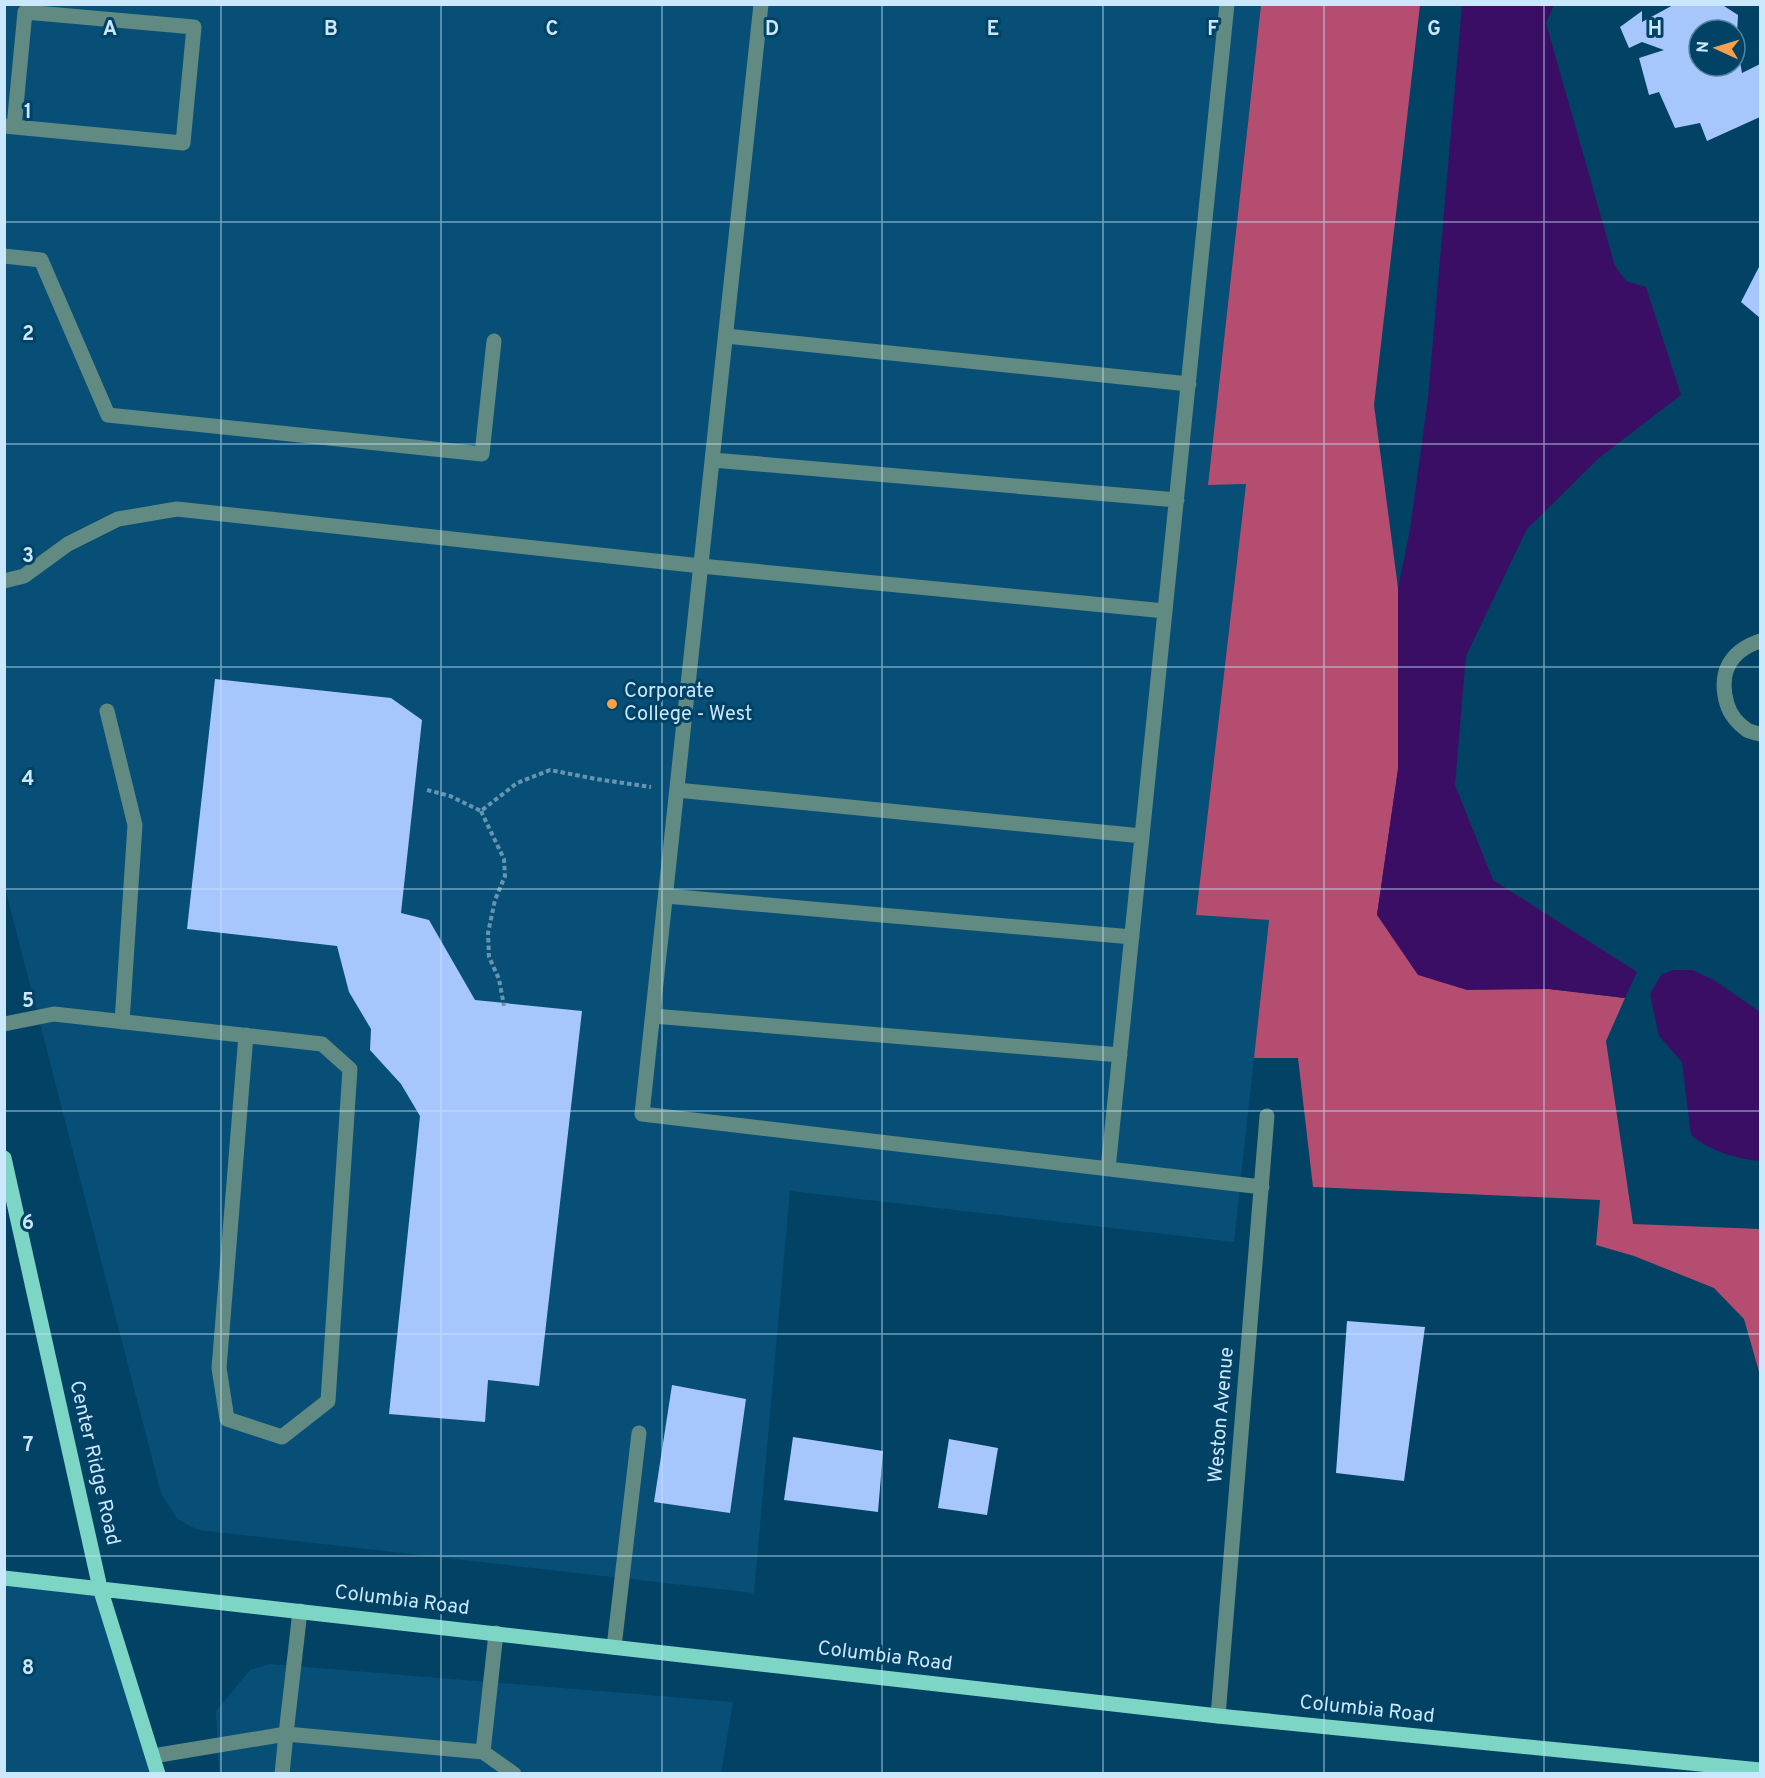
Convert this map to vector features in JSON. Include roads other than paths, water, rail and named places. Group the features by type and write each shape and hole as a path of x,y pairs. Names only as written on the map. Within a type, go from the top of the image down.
{"main road":[{"name":"Center Ridge Road","path":"4,1158 100,1588 158,1773"},
{"name":"Columbia Road","path":"4,1578 1218,1716 1761,1770"}],"street":[{"path":"761,4 642,1114 1262,1187"},
{"path":"1108,1169 1227,4"},
{"path":"25,12 194,27 183,143 9,126 25,12"},
{"path":"4,256 41,260 108,415 482,454 494,341"},
{"path":"726,336 1189,384"},
{"path":"713,459 1177,500"},
{"path":"4,581 24,576 69,544 118,519 177,509 701,567 1165,611"},
{"path":"1761,641 1748,645 1740,651 1727,668 1723,688 1730,713 1746,730 1761,734"},
{"path":"107,711 135,825 122,1022"},
{"path":"677,790 1142,836"},
{"path":"666,896 1132,937"},
{"path":"4,1024 54,1014 246,1035 322,1044 350,1069 328,1401 282,1437 227,1419 219,1368 246,1035"},
{"path":"653,1016 1120,1055"},
{"name":"Weston Avenue","path":"1218,1716 1267,1116"},
{"path":"614,1647 639,1433"},
{"path":"282,1773 300,1611"},
{"path":"483,1752 495,1633"},
{"path":"153,1756 286,1734 483,1752 514,1773"}],"place":[{"name":"Corporate College - West","path":"612,704"}]}
